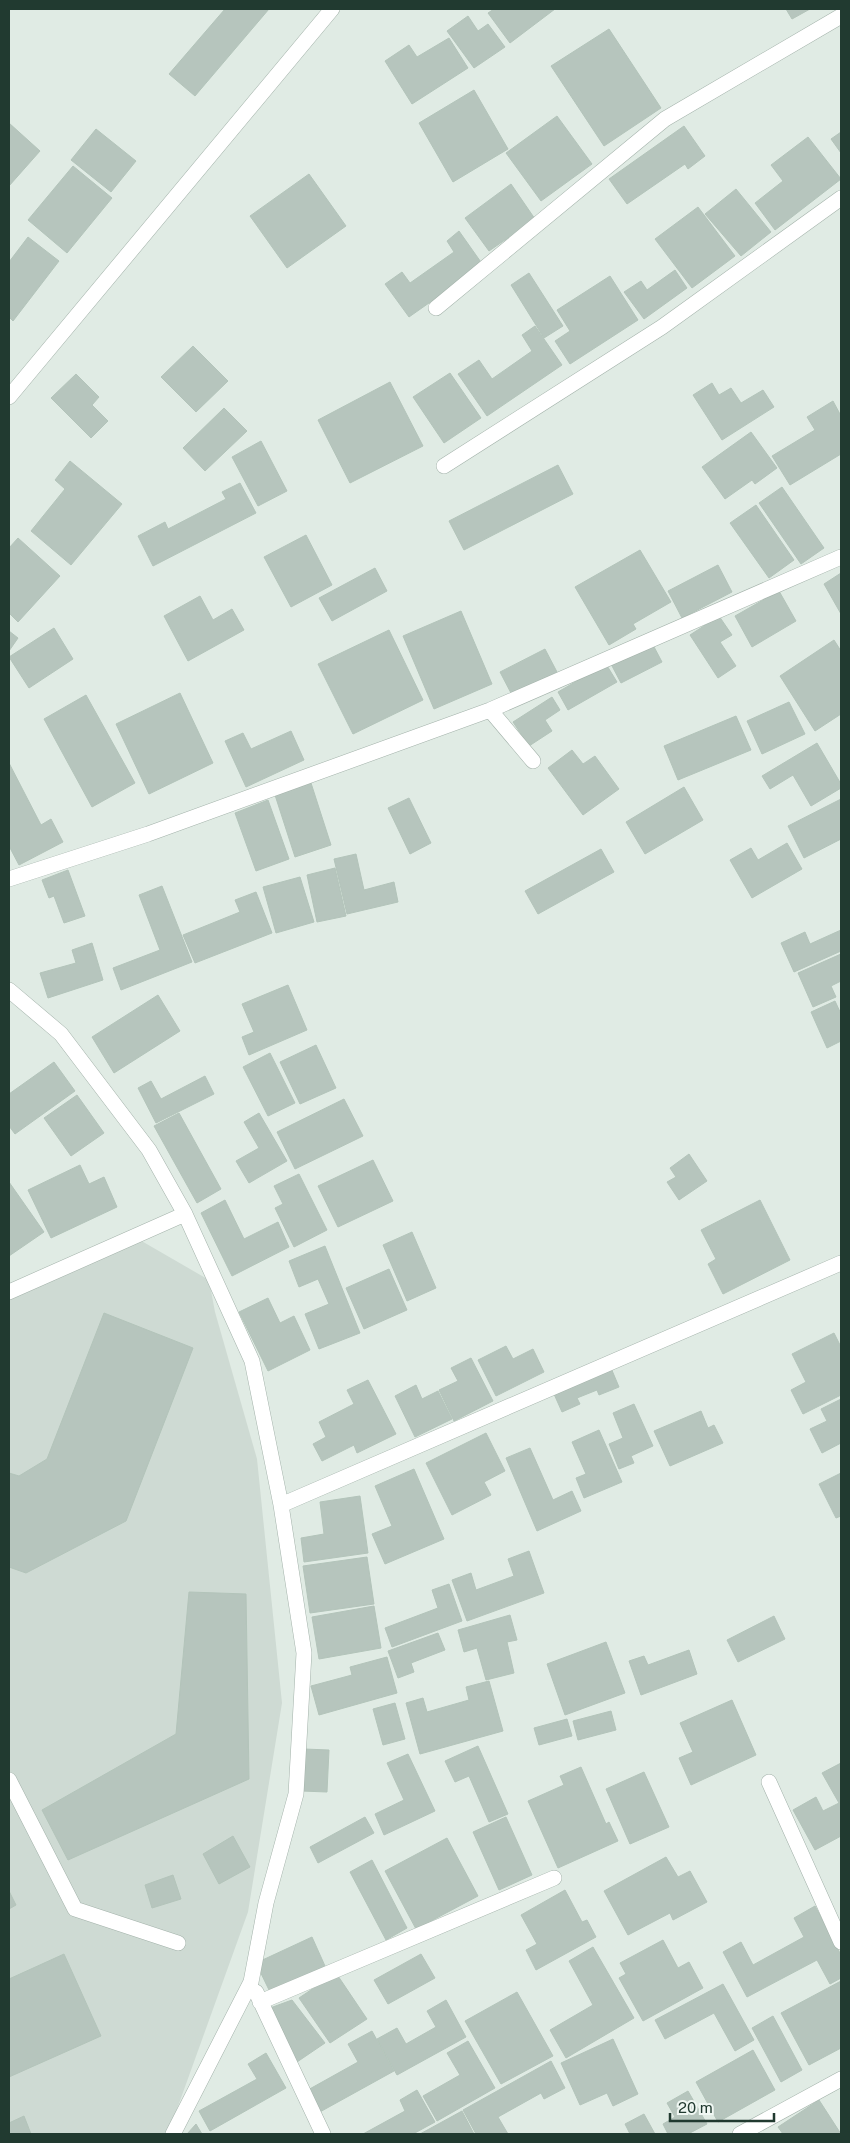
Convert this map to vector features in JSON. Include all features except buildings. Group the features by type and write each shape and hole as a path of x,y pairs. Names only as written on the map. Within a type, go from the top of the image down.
{"street":[{"path":"9,397 332,9"},
{"path":"436,308 665,119 841,16"},
{"path":"444,466 662,327 841,198"},
{"path":"9,878 148,834 490,710 841,557"},
{"path":"490,710 533,761"},
{"path":"9,990 61,1034 149,1150 185,1214 252,1361 280,1506 304,1653 296,1794 266,1902 251,1982 173,2134"},
{"path":"9,1292 185,1214"},
{"path":"280,1506 841,1263"},
{"path":"9,1780 75,1909 178,1943"},
{"path":"769,1782 841,1942"},
{"path":"260,2002 554,1878"},
{"path":"251,1982 323,2134"},
{"path":"740,2134 841,2079"}],"shaded area":[{"path":"126,1232 209,1280 215,1312 257,1459 282,1703 248,1912 168,2134 9,2134 9,1288"}]}
